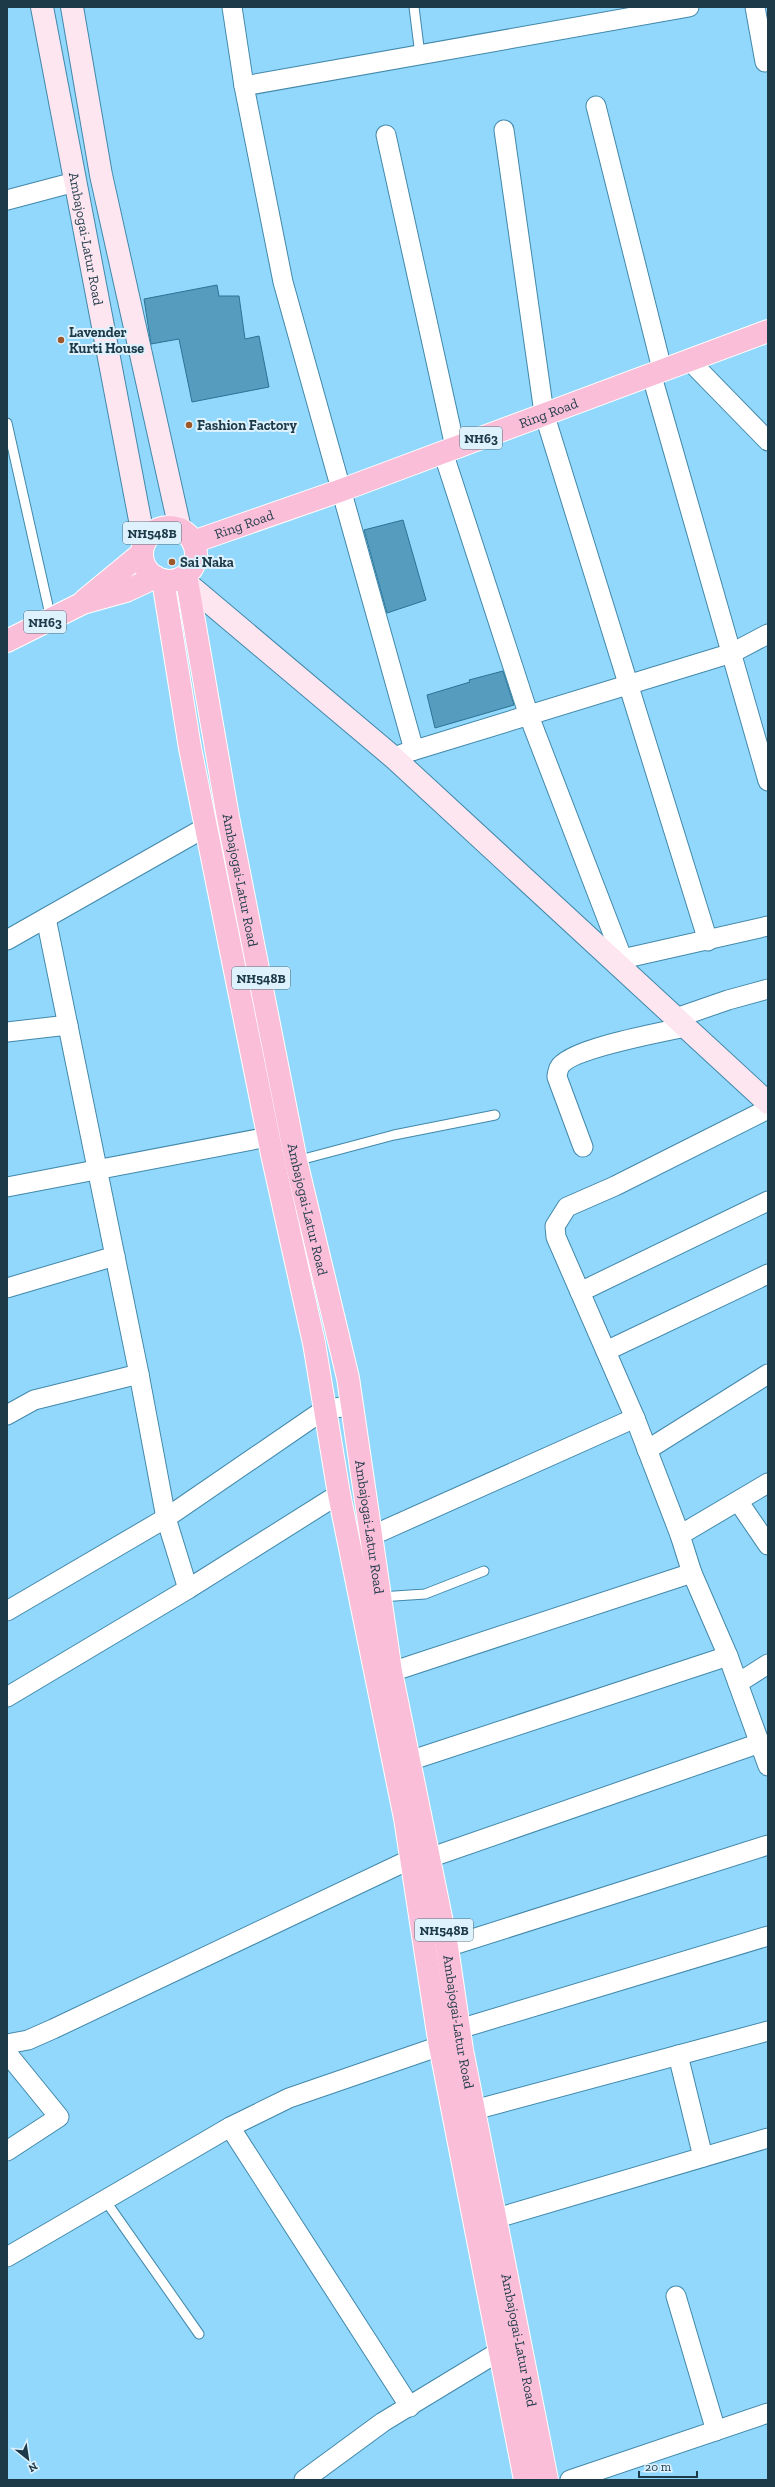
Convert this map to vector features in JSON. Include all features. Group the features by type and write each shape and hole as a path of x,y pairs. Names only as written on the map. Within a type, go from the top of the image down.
{"highway":[{"name":"Ring Road","path":"187,536 342,490 657,371 768,331"},
{"name":"NH548B","path":"143,547 151,534 160,528 170,527 187,536"},
{"name":"Ambajogai-Latur Road","path":"187,536 194,560 187,580 228,817 296,1161 348,1378 371,1536 378,1598 409,1761 420,1859 447,1947 459,2029 474,2110 497,2218 547,2480"},
{"name":"Ambajogai-Latur Road","path":"143,547 145,567 159,579"},
{"name":"NH63","path":"83,603 143,547"},
{"name":"NH548B","path":"159,579 190,748 268,1137 314,1343 339,1494 420,1859 440,2046 526,2480"},
{"name":"NH63","path":"7,641 83,603 126,591 159,579"},
{"path":"159,579 187,580"}],"main road":[{"name":"Ambajogai-Latur Road","path":"42,7 143,547"},
{"name":"Ambajogai-Latur Road","path":"72,7 101,175 187,536"},
{"path":"187,580 393,757 625,966 681,1022 765,1098"}],"street":[{"path":"232,7 244,86 283,282 414,750"},
{"path":"244,86 689,7"},
{"path":"755,7 765,62"},
{"path":"596,106 657,371 732,653 768,781"},
{"path":"504,130 544,414 627,686 708,941"},
{"path":"386,135 449,450 528,716 625,966 708,941 768,926"},
{"path":"7,200 75,182"},
{"path":"689,360 768,441"},
{"path":"393,757 732,653 768,634"},
{"path":"7,940 206,827 228,817"},
{"path":"46,918 139,1374 166,1518 188,1589"},
{"path":"583,1147 557,1077 559,1068 570,1059 595,1048 681,1022 728,1000 768,989"},
{"path":"7,1032 68,1025"},
{"path":"765,1098 615,1186 567,1207 555,1226 556,1237 635,1418 680,1535 692,1574 728,1656 768,1766"},
{"path":"7,1187 268,1137"},
{"path":"580,1292 768,1201"},
{"path":"7,1288 115,1256"},
{"path":"606,1351 768,1274"},
{"path":"7,1415 34,1400 139,1374"},
{"path":"647,1450 768,1374"},
{"path":"7,1611 166,1518 325,1409 352,1406"},
{"path":"371,1536 635,1418"},
{"path":"680,1535 768,1483"},
{"path":"7,1697 188,1589 339,1494"},
{"path":"738,1501 768,1545"},
{"path":"391,1672 692,1574"},
{"path":"409,1761 728,1656"},
{"path":"738,1683 768,1664"},
{"path":"7,2044 28,2040 53,2029 420,1859 760,1743"},
{"path":"447,1947 768,1845"},
{"path":"459,2029 768,1936"},
{"path":"474,2110 768,2030"},
{"path":"7,2257 230,2127 289,2098 440,2046"},
{"path":"7,2053 59,2117 7,2150"},
{"path":"678,2055 703,2157"},
{"path":"230,2127 410,2407"},
{"path":"497,2218 768,2138"},
{"path":"676,2296 716,2431"},
{"path":"311,2478 383,2422 500,2351"},
{"path":"570,2480 768,2414"}],"lane":[{"path":"414,7 420,55"},
{"path":"7,423 51,619"},
{"path":"296,1161 394,1134 496,1115"},
{"path":"378,1598 425,1594 484,1571"},
{"path":"105,2200 199,2334"}],"building":[{"path":"217,285 219,296 239,296 245,339 259,336 269,387 192,402 179,339 151,344 144,299"},
{"path":"403,520 426,600 387,613 364,530"},
{"path":"503,671 514,705 435,728 427,695 470,682 469,680"}],"place":[{"name":"Lavender Kurti House","path":"61,340"},
{"name":"Fashion Factory","path":"189,425"},
{"name":"Sai Naka","path":"172,562"}]}
